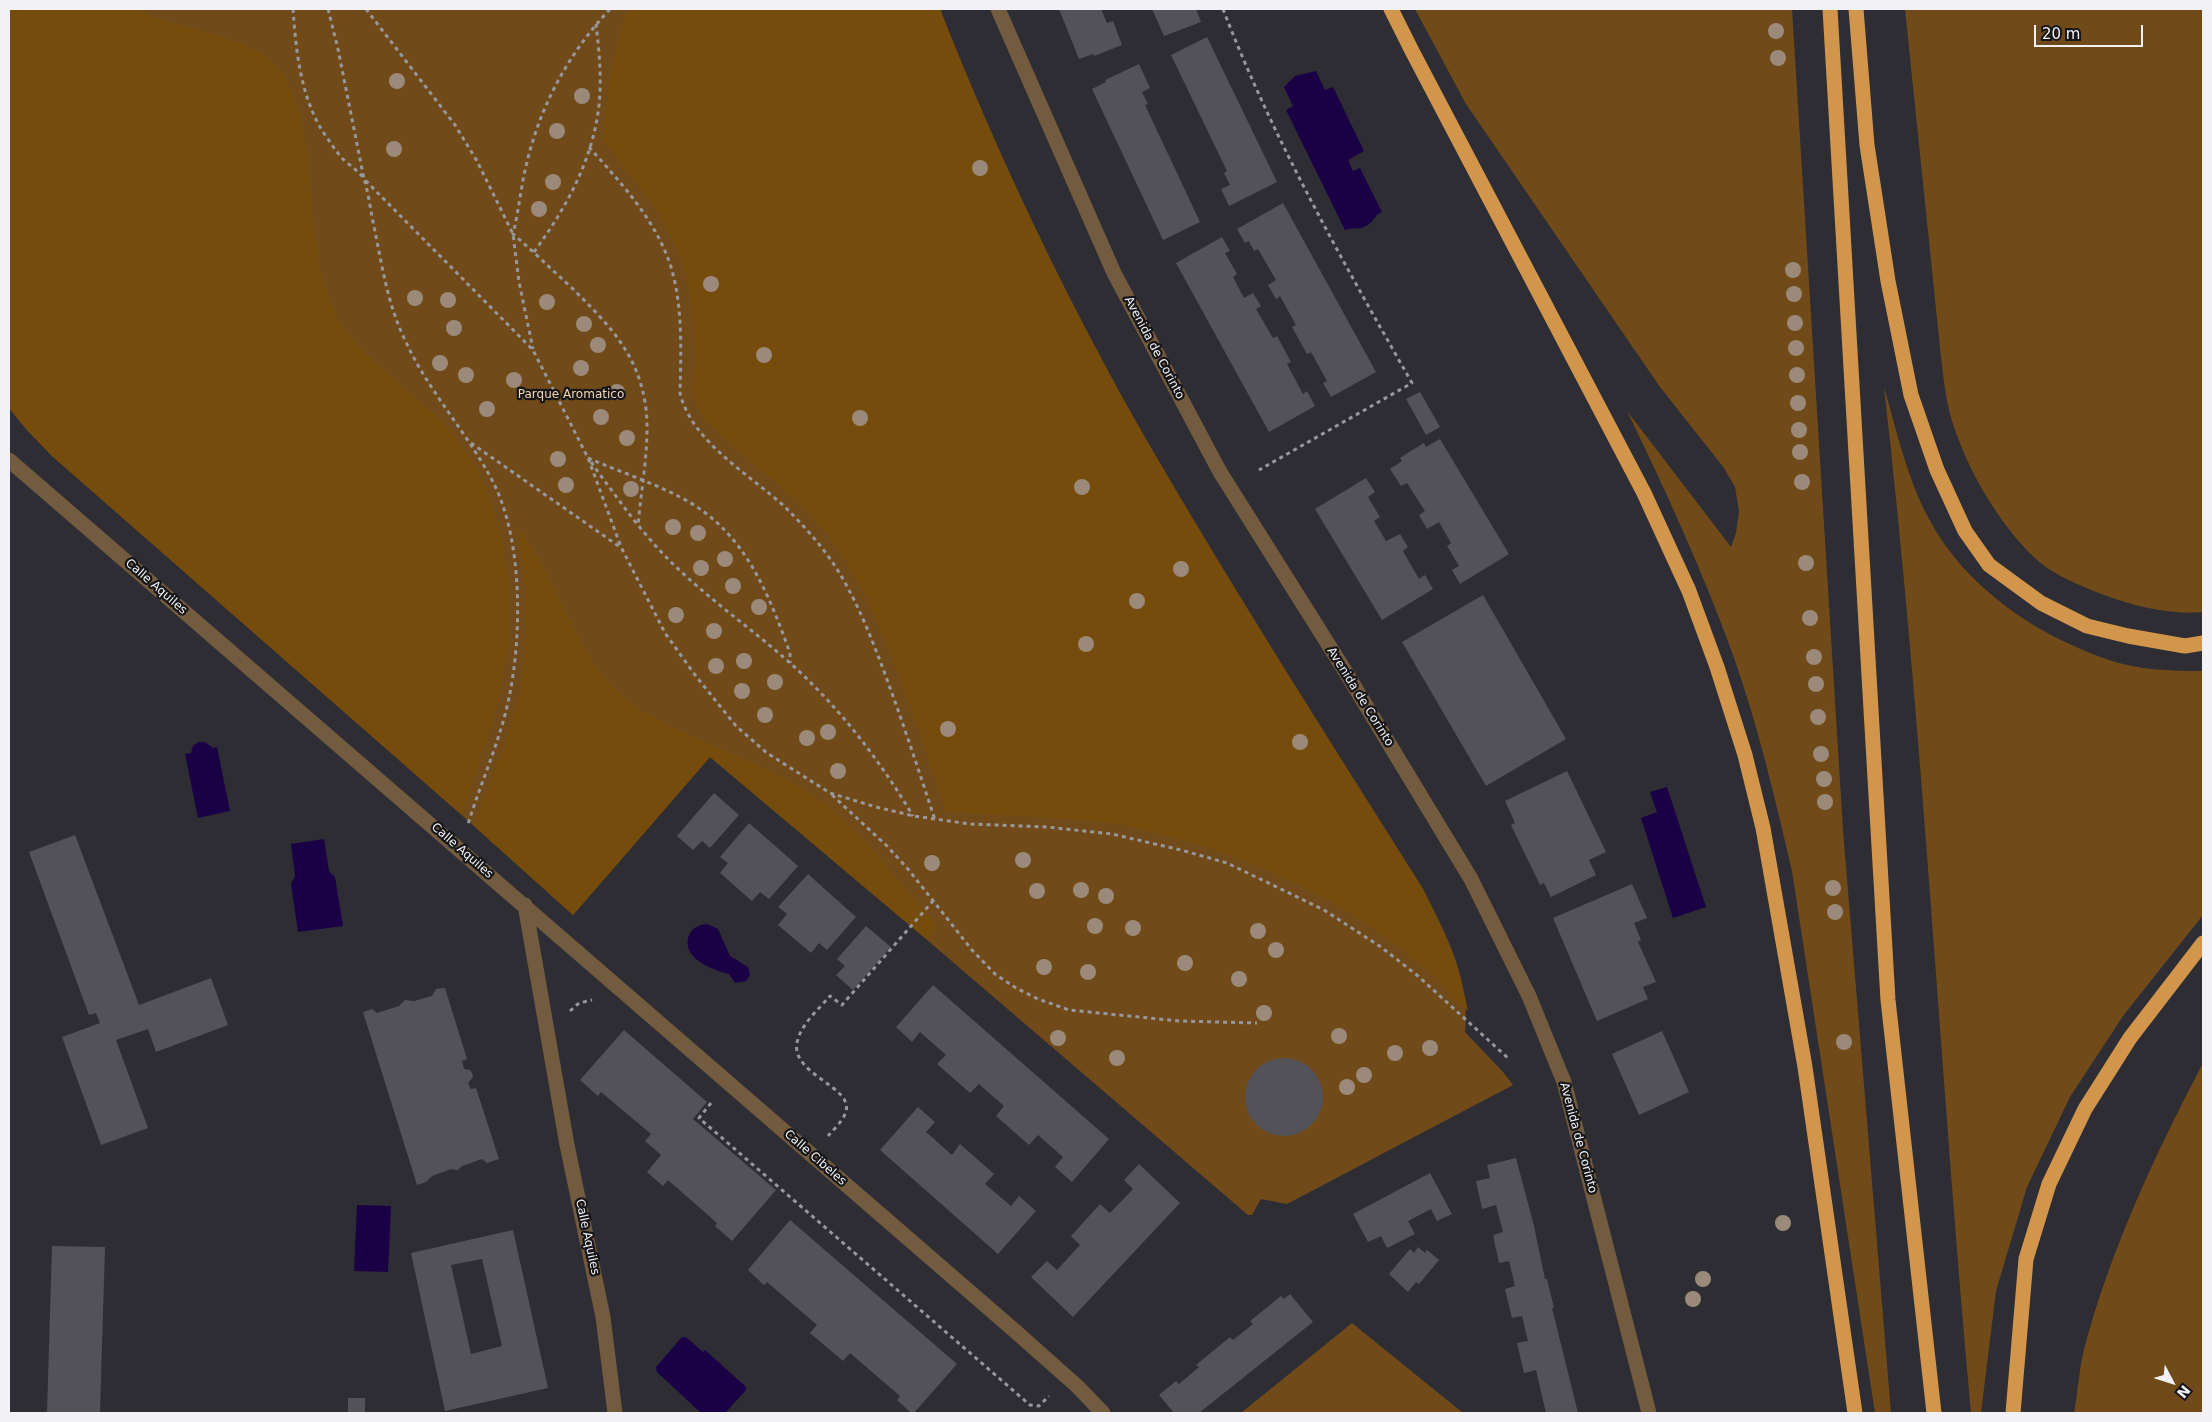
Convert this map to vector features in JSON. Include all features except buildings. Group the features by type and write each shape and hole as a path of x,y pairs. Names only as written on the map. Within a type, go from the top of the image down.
{"highway":[{"path":"1392,9 1412,52 1644,493 1690,591 1717,667 1745,754 1763,828 1805,1067 1855,1413"},
{"path":"1830,9 1888,1000 1934,1413"},
{"path":"1856,9 1867,145 1888,280 1911,395 1936,470 1965,531 1989,565 2041,603 2087,626 2128,636 2185,646 2203,643"},
{"path":"2013,1413 2026,1259 2049,1184 2085,1109 2130,1038 2203,943"}],"street":[{"name":"Avenida de Corinto","path":"998,9 1114,273 1220,472 1350,679 1471,879 1529,996 1564,1082 1649,1413"},
{"name":"Calle Aquiles","path":"9,460 525,905 567,1145 603,1317 616,1413"},
{"name":"Calle Cibeles","path":"525,905 1015,1331 1077,1386 1102,1413"}],"path":[{"path":"294,9 295,40 301,74 311,106 322,131 341,157 533,350"},
{"path":"328,9 338,49 390,303 405,340 441,402 471,443 494,484 504,511 510,536 518,602 517,639 509,698 466,827"},
{"path":"366,9 455,125 477,161 513,234 534,252 608,325 621,341 635,367 646,408 647,438 638,526"},
{"path":"610,9 596,23 569,58 545,107 526,164 513,234 519,282 533,350 588,458 621,547 665,632 720,708 736,726 768,753 830,793 887,846 972,950 996,974 1016,988 1038,999 1069,1010 1179,1021 1257,1023"},
{"path":"1223,9 1246,69 1300,179 1354,281 1412,383 1259,470"},
{"path":"534,252 568,202 589,147 599,103 596,23"},
{"path":"589,147 624,186 650,222 671,268 678,309 680,393 683,404 695,426 712,444 786,508 813,536 835,566 852,596 871,637 905,725 935,820"},
{"path":"471,443 621,547"},
{"path":"588,458 638,526 695,584 790,663 840,714 891,779 914,816"},
{"path":"588,458 690,502 735,541 754,565 764,586 790,653 790,663"},
{"path":"830,793 876,807 935,820 1112,834 1227,863 1324,910 1381,947 1418,976 1509,1059"},
{"path":"825,1140 845,1115 846,1105 841,1095 812,1072 800,1058 797,1043 801,1032 830,996 842,1005 933,901"},
{"path":"568,1016 579,1003 595,999"},
{"path":"717,1096 699,1118 706,1125 1030,1406 1039,1406 1053,1392"}],"green space":[{"name":"Parque Aromatico","path":"9,9 940,9 1010,174 1089,336 1147,441 1214,554 1423,889 1455,958 1464,994 1465,1032 1513,1085 1287,1204 1261,1199 1252,1215 1248,1215 710,757 573,915 52,456 9,408"},
{"path":"1415,9 1792,9 1843,830 1891,1413 1875,1413 1792,871 1766,762 1742,681 1697,562 1627,411 1731,547 1736,533 1739,511 1735,487 1724,468 1660,387 1466,104"},
{"path":"1905,9 2203,9 2203,612 2167,611 2130,604 2089,589 2051,570 2036,559 2008,528 1972,470 1955,430 1944,384"},
{"path":"1884,387 1903,454 1921,503 1944,544 1982,587 2028,622 2079,649 2118,663 2142,668 2203,671 2203,915 2123,1016 2070,1097 2027,1187 1996,1291 1981,1413 1971,1413 1910,643"},
{"path":"2203,1063 2203,1413 2074,1413 2084,1349 2107,1275 2151,1167"},
{"path":"1352,1323 1463,1413 1241,1413"}],"shaded area":[{"path":"116,8 143,12 162,20 238,42 253,49 275,64 285,79 296,104 301,122 307,153 316,248 327,293 336,315 345,330 358,345 432,412 466,452 483,483 495,517 504,552 509,624 506,660 496,709 462,815 52,456 9,408 9,9"},
{"path":"629,9 940,9 1010,174 1089,336 1147,441 1214,554 1423,889 1450,949 1465,995 1468,1011 1425,968 1365,923 1334,903 1266,869 1196,844 1118,824 946,811 916,720 889,649 874,613 846,561 814,518 794,498 720,434 702,414 694,399 692,391 695,344 689,285 682,262 673,239 661,218 634,178 603,140 614,57"},
{"path":"1316,71 1325,90 1333,87 1364,151 1348,160 1353,171 1360,168 1382,212 1363,227 1345,230 1286,110 1293,106 1284,87 1295,76"},
{"path":"517,526 531,546 576,634 603,675 619,693 639,709 660,721 770,771 807,791 833,810 866,843 938,928 926,939 710,757 573,915 474,826 512,722 525,663 526,594"},
{"path":"198,742 205,742 213,748 217,747 230,811 198,818 185,754 191,753 193,746"},
{"path":"1667,787 1706,907 1673,918 1641,818 1657,812 1650,792"},
{"path":"324,839 329,871 335,877 343,926 298,932 291,884 295,876 291,844"},
{"path":"707,924 718,929 730,956 748,967 750,975 746,981 735,983 729,974 706,966 693,955 689,949 690,933 693,929"},
{"path":"357,1205 391,1206 388,1272 354,1271"},
{"path":"682,1337 686,1337 703,1352 705,1350 746,1387 746,1390 725,1413 701,1413 657,1372 656,1367"}]}
